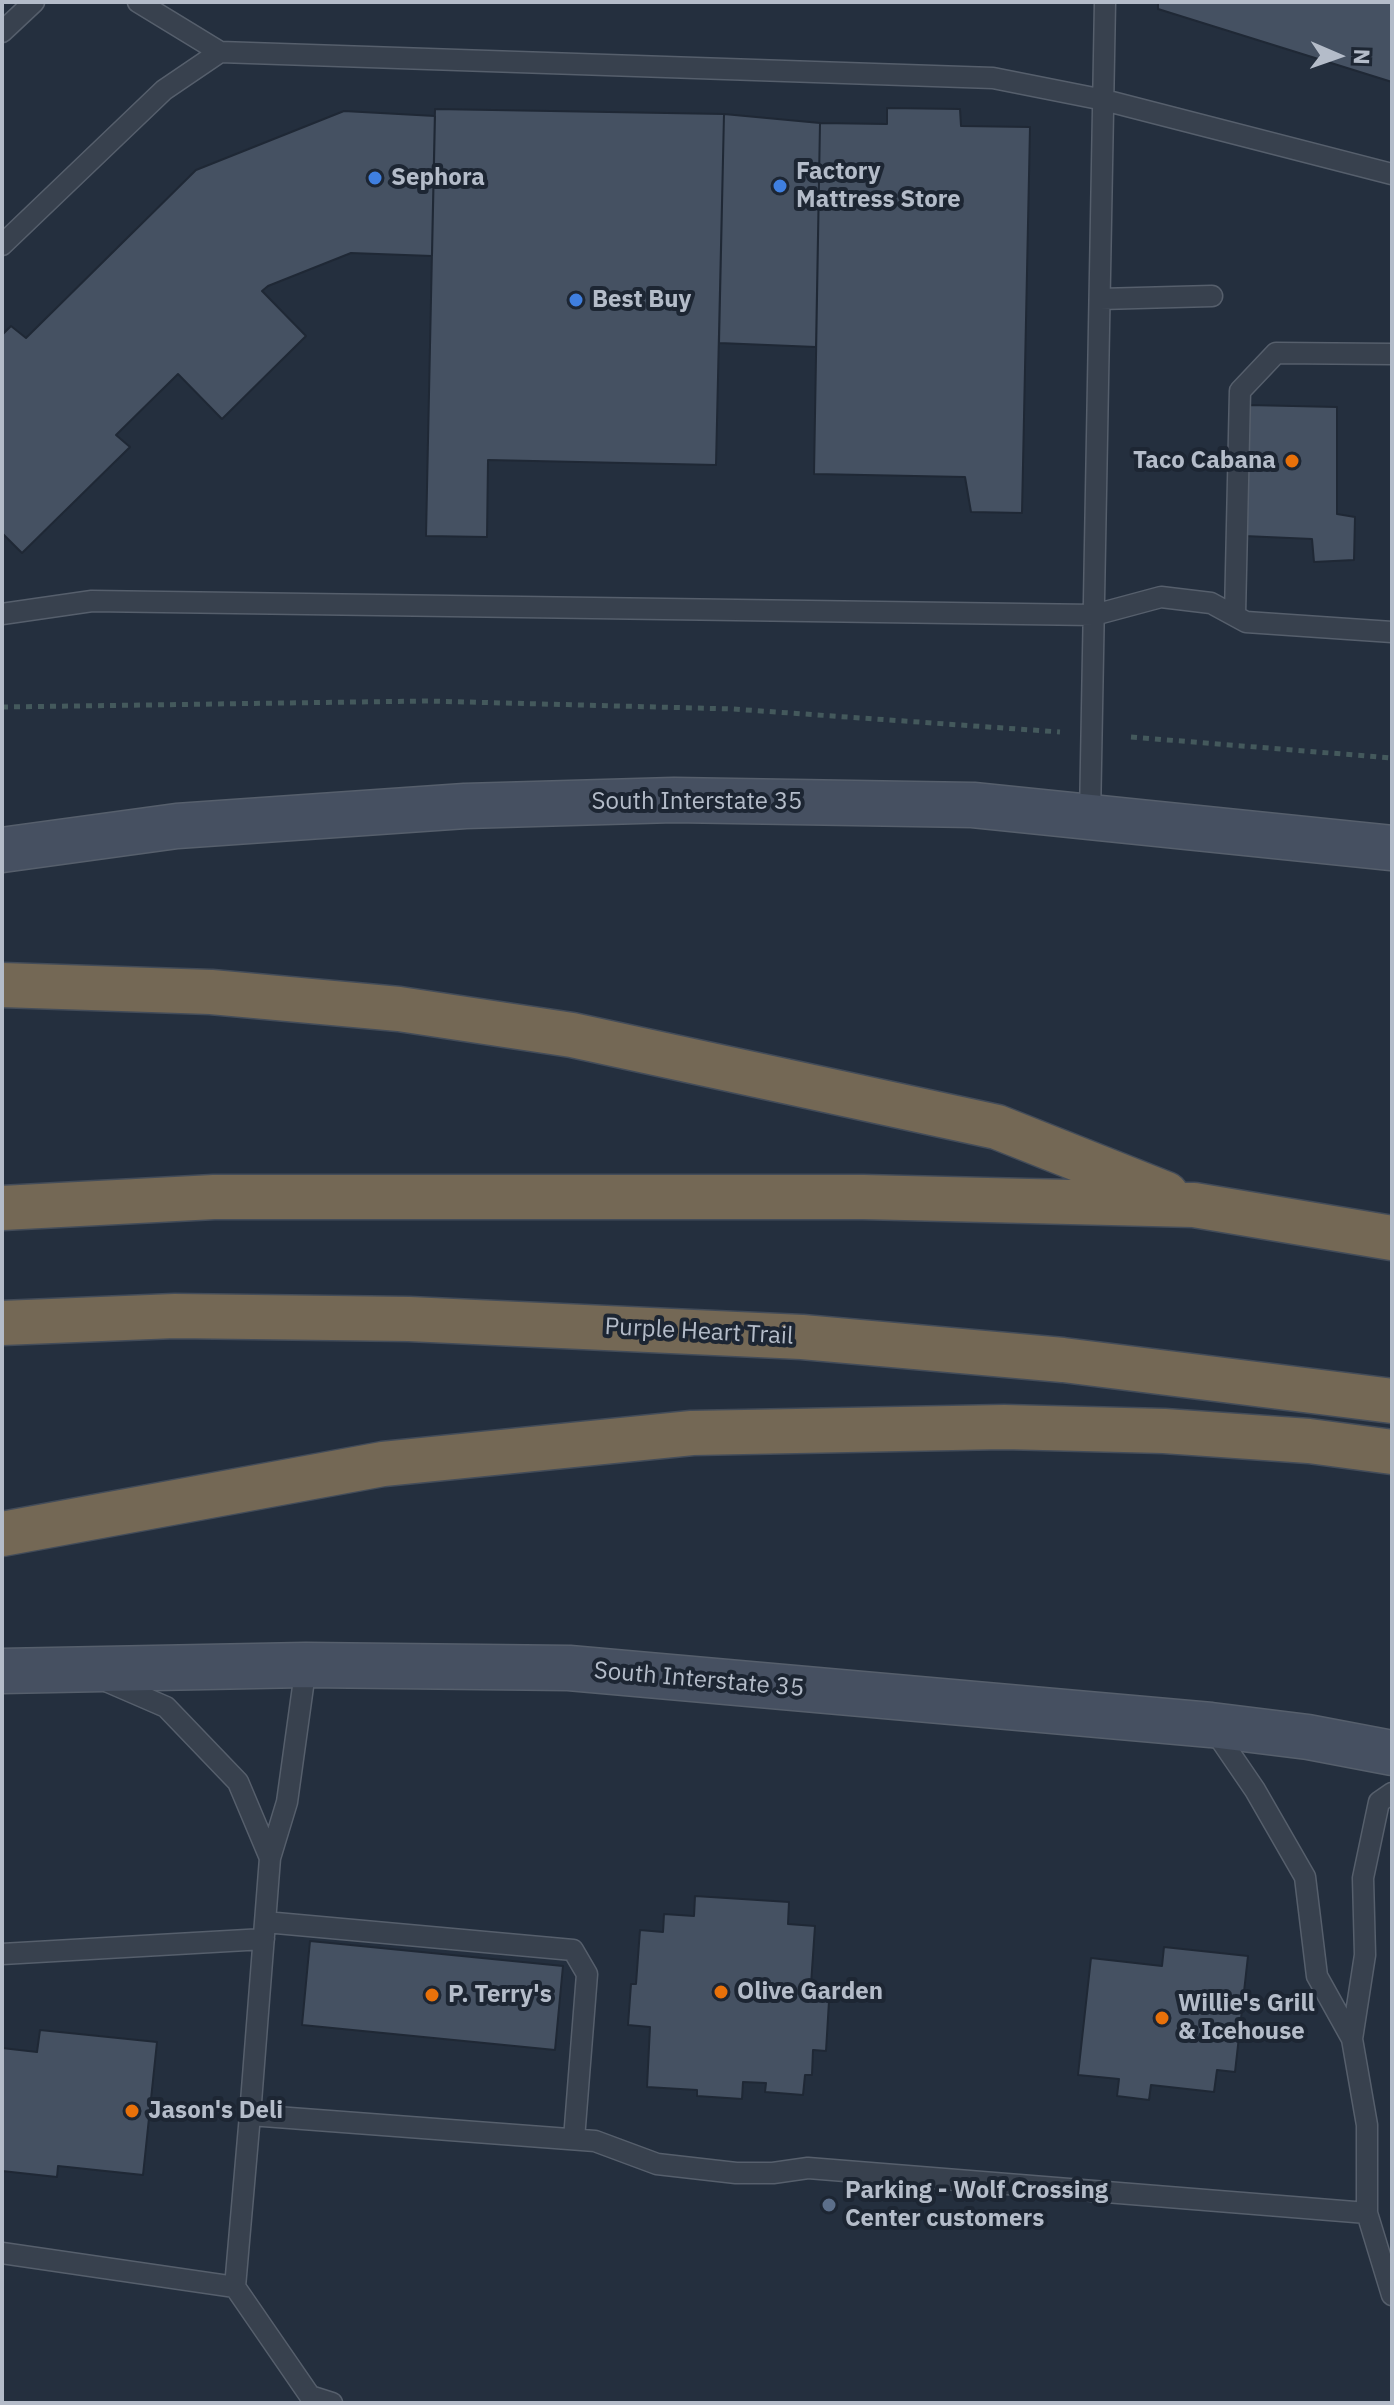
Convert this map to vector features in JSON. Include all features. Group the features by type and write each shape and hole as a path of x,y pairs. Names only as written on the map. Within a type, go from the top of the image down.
{"highway":[{"path":"2,985 211,992 399,1009 572,1035 997,1127 1194,1205"},
{"path":"2,1208 214,1197 863,1197 1194,1205 1392,1238"},
{"name":"Purple Heart Trail","path":"2,1323 175,1316 409,1319 802,1337 1063,1360 1392,1401"},
{"path":"2,1534 383,1464 692,1433 1004,1427 1164,1431 1309,1441 1392,1452"}],"main road":[{"name":"South Interstate 35","path":"2,850 177,826 465,806 659,800 973,805 1392,848"},
{"name":"South Interstate 35","path":"2,1671 306,1665 569,1668 1211,1725 1308,1737 1392,1753"},
{"path":"1348,1744 1392,1733"}],"lane":[{"path":"2,32 34,2"},
{"path":"138,2 220,52 993,78 1104,100 1392,174"},
{"path":"1090,817 1105,2"},
{"path":"2,245 164,90 220,52"},
{"path":"1100,299 1212,296"},
{"path":"1235,615 1240,391 1276,353 1392,354"},
{"path":"2,614 92,601 1094,615 1161,597 1211,603 1246,622 1392,632"},
{"path":"306,1665 287,1802 270,1858 235,2287 310,2396 332,2403"},
{"path":"78,1669 166,1707 238,1782 270,1858"},
{"path":"1211,1725 1255,1790 1305,1877 1317,1976 1352,2039"},
{"path":"1392,1793 1379,1802 1363,1878 1365,1955 1352,2039 1367,2125 1367,2213 1392,2295"},
{"path":"2,1954 265,1931 573,1950 587,1974 574,2139"},
{"path":"250,2115 595,2141 657,2164 736,2173 773,2173 808,2168 1367,2213"},
{"path":"2,2253 235,2287"}],"path":[{"path":"2,707 428,701 733,709 1063,732"},
{"path":"1131,737 1392,758"}],"building":[{"path":"1158,2 1392,2 1392,82 1158,9"},
{"path":"887,108 960,109 961,126 1030,127 1022,513 971,512 965,477 814,474 820,123 887,124"},
{"name":"Best Buy","path":"435,109 724,114 716,465 488,460 487,537 426,536"},
{"path":"344,111 435,116 432,256 351,253 268,286 262,291 306,336 222,419 178,374 116,435 130,447 22,553 2,533 2,335 11,326 26,338 196,170"},
{"path":"724,114 820,123 816,347 719,343"},
{"name":"Taco Cabana","path":"1248,405 1337,407 1337,514 1355,517 1354,560 1314,562 1312,539 1244,536"},
{"name":"Olive Garden","path":"695,1896 789,1902 788,1924 815,1926 810,1999 829,2001 826,2051 813,2050 812,2075 805,2075 803,2095 765,2092 766,2083 743,2082 742,2099 697,2096 697,2090 647,2087 650,2027 628,2025 631,1984 636,1984 640,1930 663,1932 664,1914 694,1916"},
{"name":"P. Terry's","path":"310,1941 563,1966 555,2050 302,2025"},
{"name":"Willie's Grill & Icehouse","path":"1164,1947 1248,1956 1235,2072 1217,2070 1214,2092 1151,2085 1149,2100 1117,2096 1119,2079 1078,2075 1091,1958 1162,1966"},
{"path":"40,2030 157,2042 143,2175 58,2166 57,2177 2,2171 2,2048 37,2052"}],"place":[{"name":"Sephora","path":"375,178"},
{"name":"Factory Mattress Store","path":"780,186"},
{"name":"Best Buy","path":"576,300"},
{"name":"Taco Cabana","path":"1292,461"},
{"name":"Olive Garden","path":"721,1992"},
{"name":"P. Terry's","path":"432,1995"},
{"name":"Willie's Grill & Icehouse","path":"1162,2018"},
{"name":"Jason's Deli","path":"132,2111"},
{"name":"Parking - Wolf Crossing Center customers","path":"829,2205"}]}
